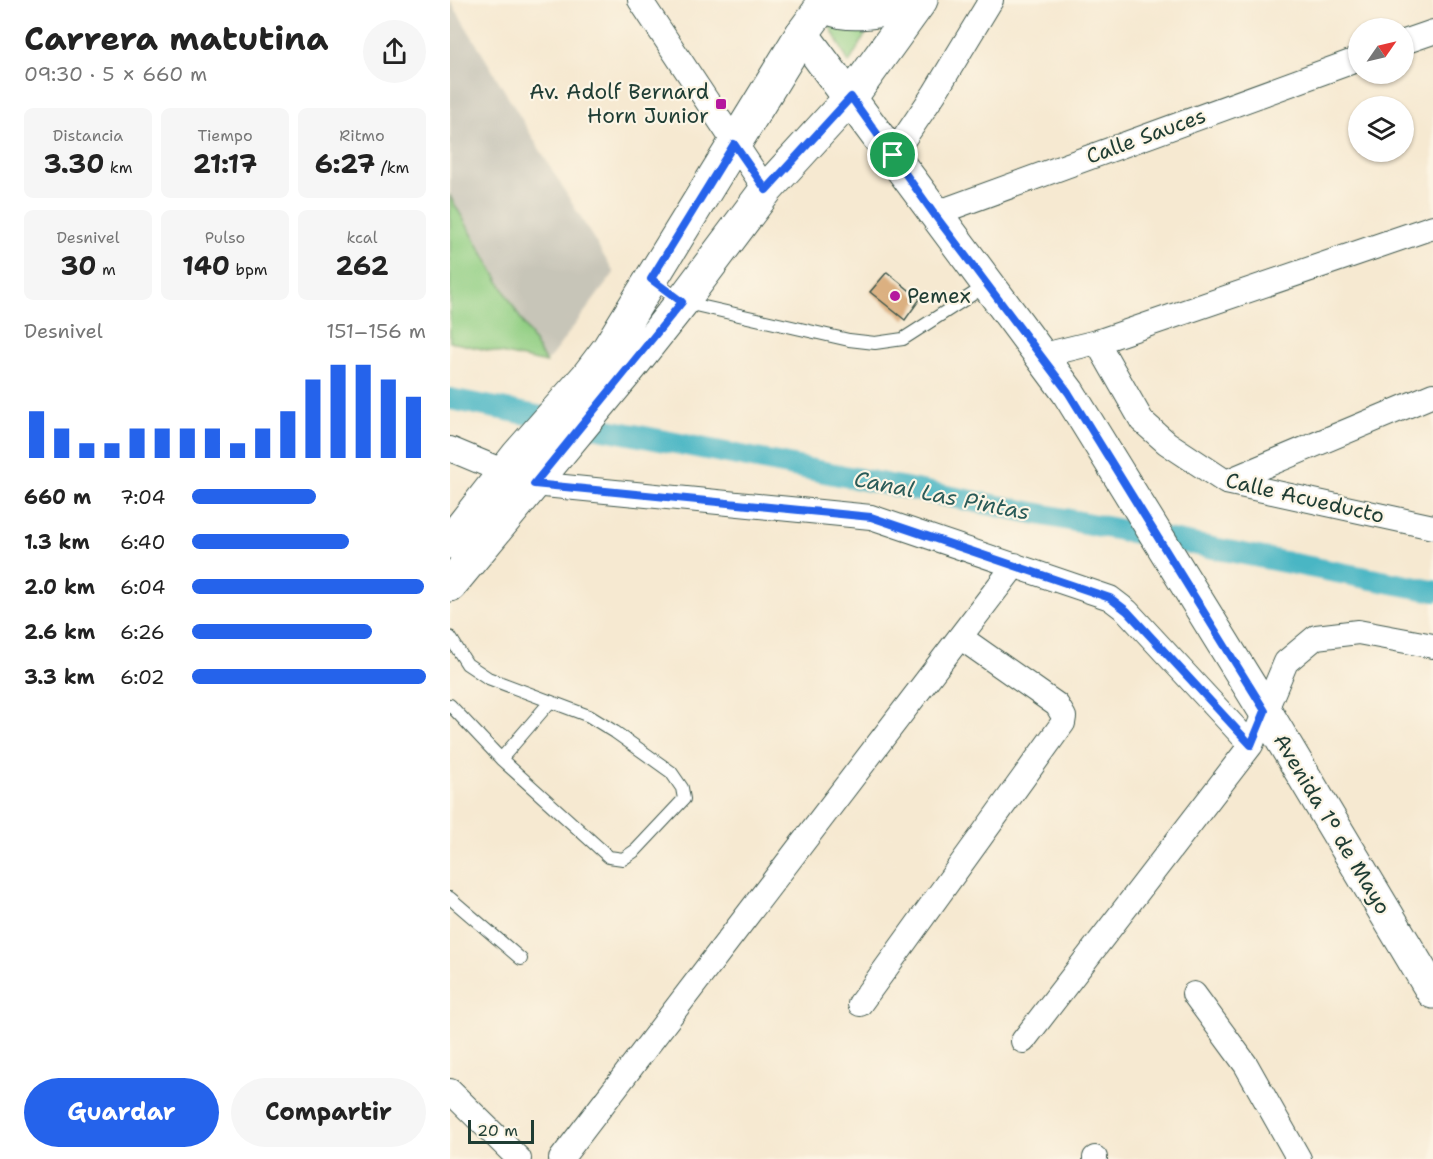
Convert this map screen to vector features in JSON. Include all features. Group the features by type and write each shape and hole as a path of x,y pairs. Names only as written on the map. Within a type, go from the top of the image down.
{"main road":[{"path":"598,384 609,348 824,2 843,12 856,13 885,10 920,1"},
{"path":"450,585 526,470 598,384 682,302 766,190 851,97 920,1"},
{"name":"Avenida 1º de Mayo","path":"802,34 1068,392 1265,711 1433,992"},
{"path":"450,542 526,470"}],"street":[{"path":"640,0 766,190"},
{"path":"893,155 934,94 991,0"},
{"path":"1414,39 1433,32"},
{"name":"Calle Sauces","path":"934,214 1348,62"},
{"path":"1040,356 1097,342 1433,227"},
{"name":"Calle Acueducto","path":"1097,342 1130,404 1142,421 1167,443 1226,482 1433,527"},
{"path":"1226,482 1433,395"},
{"path":"450,449 526,470 871,517 1110,598 1127,611 1251,745"},
{"path":"561,1159 1015,566"},
{"path":"1023,1041 1251,745 1286,662 1316,637 1358,632 1433,646"},
{"path":"860,1004 1063,723 1064,717 1057,705 960,637"},
{"path":"1194,994 1246,1065 1299,1159"},
{"path":"450,1090 519,1159"}],"lane":[{"path":"651,279 682,302 849,340 875,343 903,339 988,284"},
{"path":"450,637 467,664 488,678 589,716 615,732 671,772 682,788 684,799 636,850 622,859 609,857 501,759 450,705"},
{"path":"501,759 550,702"},
{"path":"450,898 520,959"}],"shaded area":[{"path":"450,0 614,273 546,363 450,196"}],"green space":[{"path":"872,23 849,63 829,25"},
{"path":"450,196 546,363 450,342"}],"building":[{"name":"Pemex","path":"887,272 920,299 905,320 870,292"}],"waterway":[{"name":"Canal Las Pintas","path":"450,399 1433,591"}],"place":[{"name":"Av. Adolf Bernard Horn Junior","path":"721,104"},
{"name":"Pemex","path":"895,296"}],"route":[{"path":"851,97 893,155 934,214 1068,392 1265,711 1251,745 1127,611 1110,598 871,517 534,484 682,302 651,279 734,144 766,190 851,97"}]}
